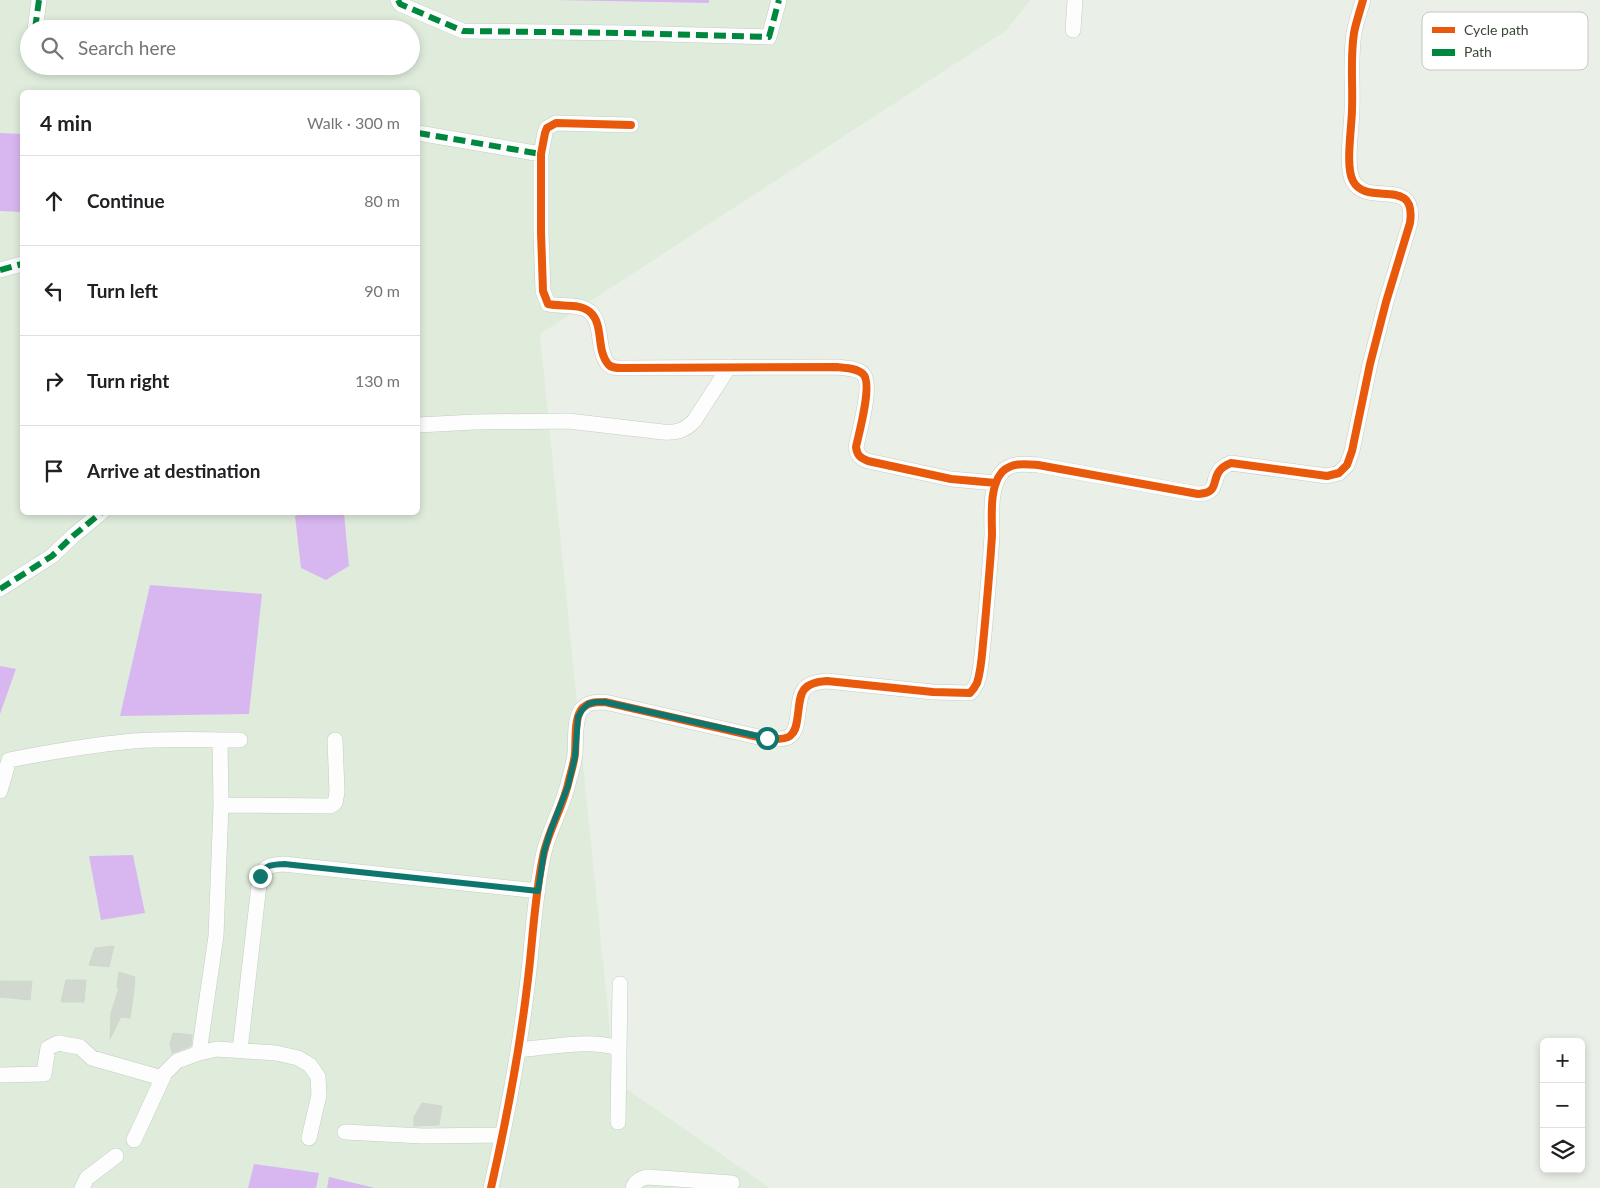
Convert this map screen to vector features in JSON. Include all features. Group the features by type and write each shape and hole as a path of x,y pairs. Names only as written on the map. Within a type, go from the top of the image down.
{"street":[{"path":"36,20 39,0"},
{"path":"398,0 400,4 463,31 769,37 779,0"},
{"path":"1073,30 1075,0"},
{"path":"491,1188 518,1050 538,891 548,839 568,786 575,757 578,717 588,704 605,702 767,738 779,739 790,736 795,730 802,692 809,684 815,682 827,681 934,692 970,693 977,683 982,653 990,572 993,496 996,483 1002,473 1010,467 1020,464 1038,465 1198,494 1210,492 1220,468 1231,463 1327,476 1344,470 1352,451 1370,364 1386,302 1410,224 1411,214 1411,207 1402,197 1360,189 1354,184 1351,176 1352,56 1354,33 1363,0"},
{"path":"631,125 566,122 552,124 545,133 542,154 541,232 543,291 548,304 584,308 591,312 595,318 604,356 608,364 613,367 837,366 856,369 863,373 867,383 856,447 860,458 951,479 996,483"},
{"path":"420,132 542,154"},
{"path":"0,270 20,265"},
{"path":"420,424 568,421 678,432 688,428 694,421 730,367"},
{"path":"0,589 52,556 98,515"},
{"path":"0,791 8,760 62,750 133,741 178,739 240,740"},
{"path":"199,1053 216,936 221,805 220,740"},
{"path":"221,805 330,806 335,802 337,792 335,740"},
{"path":"240,1050 260,876 263,869 268,866 284,864 538,891"},
{"path":"618,1122 620,984"},
{"path":"0,1075 44,1074 48,1048 58,1043 80,1047 92,1058 162,1078"},
{"path":"518,1050 580,1043 606,1044 619,1048"},
{"path":"134,1140 165,1073 177,1061 218,1049 276,1053 298,1058 310,1065 318,1077 319,1095 310,1138"},
{"path":"346,1132 423,1136 502,1135"},
{"path":"82,1188 87,1178 116,1156"},
{"path":"633,1188 641,1178 732,1183"}],"shaded area":[{"path":"0,0 1030,0 1007,30 540,334 615,1081 770,1188 0,1188"},
{"path":"555,0 709,0 709,3"},
{"path":"0,133 20,134 20,212 0,211"},
{"path":"344,515 349,566 326,580 301,568 295,516"},
{"path":"150,585 262,594 249,714 120,716"},
{"path":"0,666 16,669 0,714"},
{"path":"133,855 145,913 101,920 89,856"},
{"path":"254,1164 319,1173 316,1188 248,1188"},
{"path":"329,1177 375,1188 327,1188"}],"building":[{"path":"114,946 109,967 89,965 95,948"},
{"path":"119,972 135,977 133,998 130,1018 121,1017 110,1039 111,1013 119,988 117,988"},
{"path":"66,980 86,980 84,1002 61,1002"},
{"path":"0,981 32,981 30,1000 0,997"},
{"path":"173,1033 192,1035 191,1046 172,1053 170,1044"},
{"path":"422,1103 442,1106 439,1125 414,1126 414,1117"}],"marked path":[{"path":"36,20 39,0"},
{"path":"398,0 400,4 463,31 769,37 779,0"},
{"path":"420,133 541,154"},
{"path":"0,270 20,265"},
{"path":"0,589 52,556 98,515"}],"cycle path":[{"path":"491,1188 507,1113 520,1037 536,902 544,852 567,789 575,757 577,719 583,707 592,703 605,702 767,739 779,739 788,737 793,733 802,692 805,688 817,682 827,681 933,692 970,693 977,683 982,659 992,535 993,494 998,478 1006,469 1019,464 1038,465 1198,494 1211,490 1219,472 1223,467 1231,463 1327,476 1339,473 1347,465 1352,451 1370,364 1386,302 1410,223 1410,209 1406,200 1399,196 1360,189 1353,181 1349,166 1353,42 1363,0"},
{"path":"631,125 556,123 547,128 541,154 543,291 548,304 576,306 590,312 597,323 602,352 609,365 614,368 837,367 855,369 863,374 867,387 856,447 861,457 868,461 951,479 996,483"}],"route":[{"path":"260,876 263,869 268,866 284,864 538,891 544,852 568,786 575,757 578,717 588,704 605,702 767,738"}]}
